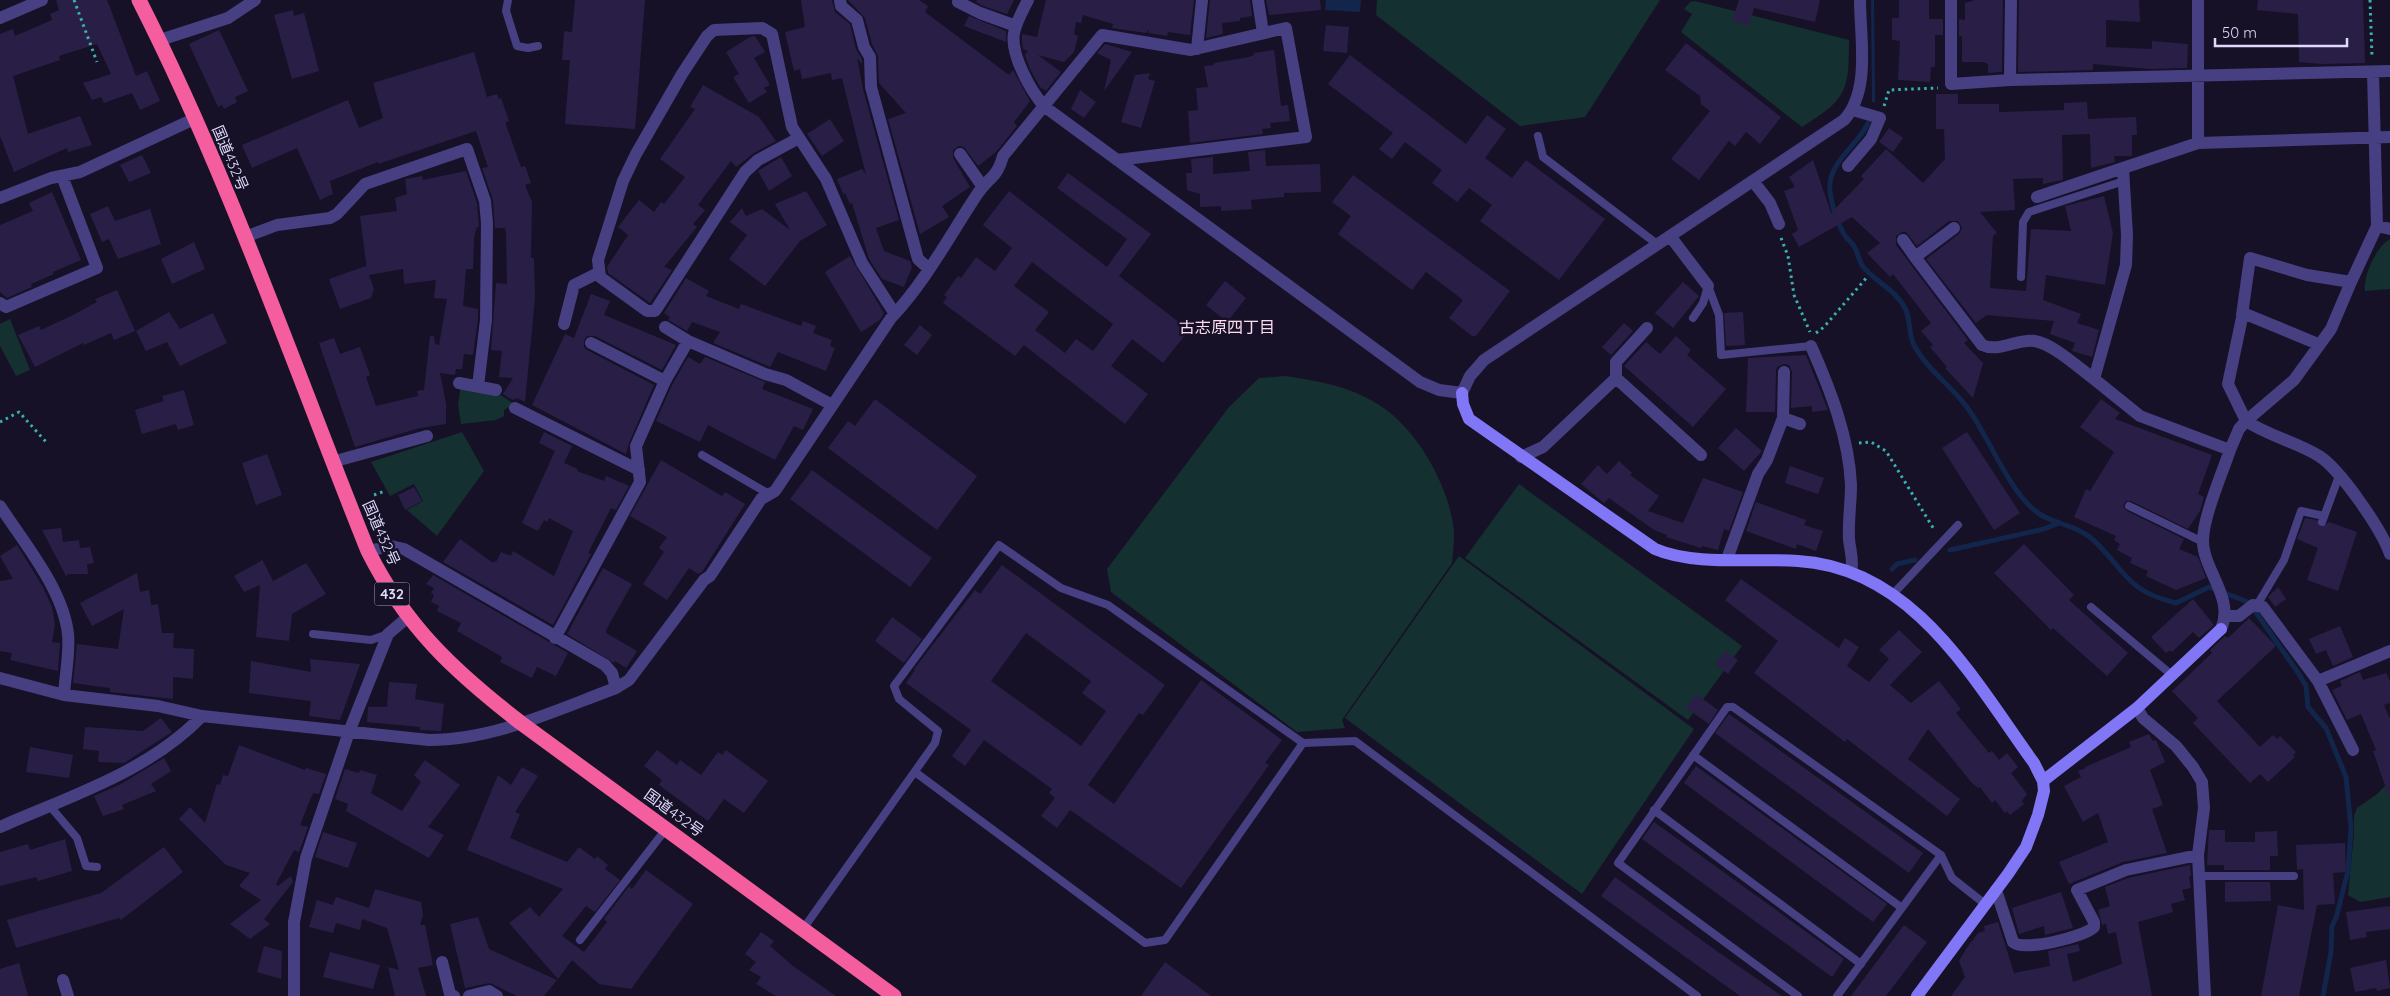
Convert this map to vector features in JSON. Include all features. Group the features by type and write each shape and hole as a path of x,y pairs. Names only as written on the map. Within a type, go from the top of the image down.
{"highway":[{"name":"国道432号","path":"139,0 160,40 245,237 368,551 383,581 408,617 446,661 471,684 521,724 894,996"}],"street":[{"path":"0,18 18,4 42,0"},
{"path":"160,40 228,18 255,0"},
{"path":"840,0 841,6 857,20 864,47 870,57 871,86 880,123 918,259 929,269"},
{"path":"1028,0 1014,34 1017,58 1035,97 1045,107 1420,382 1439,390 1462,393"},
{"path":"1197,49 1202,0"},
{"path":"1258,0 1263,33"},
{"path":"1860,0 1861,82 1853,110 1844,120 1484,360 1470,376 1462,393 1463,404 1469,419 1655,549 1679,557 1810,562 1851,572 1893,594 1926,620 1946,641 2034,763 2043,781 2042,799 2032,831 2018,858 1917,996"},
{"path":"1951,0 1951,84 2010,80 2197,76 2373,68 2390,71"},
{"path":"2010,80 2011,0"},
{"path":"2198,0 2198,143"},
{"path":"958,2 980,13 1016,26"},
{"path":"799,138 758,160 745,172 655,311 647,311 602,279 598,273 598,260 623,181 636,154 682,74 707,36 714,30 762,28 769,31 783,78 788,116 799,138 826,179 862,263 895,314"},
{"path":"0,678 64,695 158,706 202,716 349,732 452,740 521,724 616,688 629,680 704,580 710,576 761,500 775,491 895,314 929,269 983,187 999,171 1003,156 1102,35 1191,50 1286,28 1306,137 1117,160"},
{"path":"2043,781 2137,708 2221,629 2226,616 2203,542 2207,522 2230,450 2239,429 2294,380 2318,344 2331,329 2351,282 2384,228 2376,138 2373,68"},
{"path":"1848,166 1871,139 1880,118 1853,110"},
{"path":"0,198 62,176 80,172 194,120"},
{"path":"2037,197 2124,174 2198,143 2390,137"},
{"path":"245,237 277,225 330,218 337,214 365,184 467,149 485,201 487,223 486,320 478,386"},
{"path":"960,154 983,187"},
{"path":"2094,379 2126,266 2127,235 2124,174"},
{"path":"0,303 6,307 97,268 62,176"},
{"path":"1753,181 1770,203 1779,224"},
{"path":"1916,258 1954,228"},
{"path":"1670,236 1708,286"},
{"path":"1902,240 1982,345 1992,348 2026,341 2042,343 2094,379 2140,416 2230,450"},
{"path":"2351,282 2307,275 2250,258 2242,315 2228,384 2246,421 2261,430 2319,456 2338,476 2375,522 2390,554"},
{"path":"564,324 574,285 598,273"},
{"path":"2242,315 2243,313 2318,344"},
{"path":"665,327 688,340 765,374 786,380 832,405"},
{"path":"1521,457 1542,447 1616,378 1616,362 1647,328"},
{"path":"555,638 640,482 636,446 665,381 688,340"},
{"path":"591,343 665,381"},
{"path":"1811,346 1828,384 1844,443 1851,483 1849,538 1854,561 1851,572"},
{"path":"1727,559 1758,474 1767,460 1783,418 1784,372"},
{"path":"1616,378 1701,455"},
{"path":"459,383 496,390"},
{"path":"515,408 639,470"},
{"path":"1783,418 1800,424"},
{"path":"332,462 427,436"},
{"path":"0,506 52,586 62,612 68,634 64,695"},
{"path":"368,551 391,546 404,549 555,638 605,665 612,673 616,688"},
{"path":"2226,616 2239,616 2252,607 2263,607 2318,681 2353,750"},
{"path":"294,996 294,922 306,858 349,732 388,634 408,617"},
{"path":"2318,681 2390,651"},
{"path":"2137,708 2143,718 2176,746 2202,782 2204,808 2198,854 2205,996"},
{"path":"0,827 145,762 183,736 202,716"},
{"path":"1996,890 2013,942 2022,947 2059,940 2090,931 2094,927 2094,922 2077,890 2126,870 2198,854"},
{"path":"442,962 450,994 454,996"},
{"path":"63,980 68,996"},
{"path":"469,996 489,992 497,996"}],"lane":[{"path":"508,0 506,11 518,46 528,48 538,46"},
{"path":"1538,136 1543,157 1657,244"},
{"path":"2021,277 2023,222 2029,212 2124,174"},
{"path":"1694,318 1703,303 1708,286"},
{"path":"1708,286 1719,315 1721,355 1811,346"},
{"path":"702,455 769,494"},
{"path":"2252,607 2284,560 2301,512 2323,519 2338,476"},
{"path":"2129,506 2203,542"},
{"path":"1893,594 1958,525"},
{"path":"804,929 935,743 938,731 899,699 894,686 999,545 1061,588 1108,605 1303,743 1355,742 1697,996"},
{"path":"2092,607 2173,676"},
{"path":"313,634 371,640 388,634"},
{"path":"1798,996 1618,864 1727,706 1733,707 1941,855 1952,878 1985,904"},
{"path":"915,772 1145,943 1165,940 1303,743"},
{"path":"1693,755 1902,908"},
{"path":"49,805 77,838 86,866 97,866"},
{"path":"1654,810 1861,964"},
{"path":"580,940 666,829"},
{"path":"1837,996 1941,855"},
{"path":"2199,876 2294,876"}],"path":[{"path":"74,0 97,62"},
{"path":"2370,0 2373,68"},
{"path":"1883,109 1889,90 1935,88 1951,84"},
{"path":"1779,224 1777,228 1788,256 1794,295 1812,337 1824,327 1868,276"},
{"path":"0,422 19,412 47,443"},
{"path":"1844,443 1871,442 1883,448 1942,542"},
{"path":"374,495 384,491"}],"green space":[{"path":"1377,0 1660,0 1585,117 1520,126 1376,15"},
{"path":"1695,1 1849,40 1846,83 1837,101 1802,127 1681,32 1692,14 1684,9 1690,2"},
{"path":"2390,239 2390,289 2365,291 2368,270 2375,255"},
{"path":"10,319 30,370 16,376 0,346 0,324"},
{"path":"1286,376 1344,388 1365,397 1391,413 1405,427 1429,460 1439,478 1451,515 1454,533 1452,563 1342,720 1345,728 1297,732 1111,592 1107,569 1229,407 1259,378"},
{"path":"461,385 499,394 514,404 504,410 504,416 496,420 461,424 458,404"},
{"path":"462,432 484,471 437,536 407,510 423,501 414,484 390,496 371,462"},
{"path":"1519,484 1742,646 1688,720 1465,558"},
{"path":"1459,556 1694,729 1582,894 1345,718"},
{"path":"2390,781 2390,897 2360,902 2348,895 2354,816 2357,808 2377,794"}],"water":[{"path":"1326,0 1361,0 1360,12 1325,10"},
{"path":"1871,0 1874,0 1875,102 1872,102"}],"building":[{"path":"56,0 107,0 136,76 147,71 160,101 140,110 132,93 104,103 101,97 92,100 83,83 111,74 97,44 59,56 60,60 13,76 28,134 80,116 92,145 68,152 67,148 14,172 0,136 0,34 13,29 15,36 52,20 50,14 59,10"},
{"path":"575,0 645,0 635,129 565,124 570,60 562,60 564,31 572,32"},
{"path":"801,0 832,0 835,12 850,24 856,49 862,59 862,64 857,58 863,89 899,220 876,228 884,251 910,261 912,267 904,287 882,279 869,259 852,203 850,204 845,193 843,194 837,179 862,169 866,175 842,78 832,80 831,73 802,79 800,69 794,71 785,32 805,27"},
{"path":"848,0 919,0 928,6 925,12 1009,75 1013,70 1030,101 1014,122 1017,126 996,152 978,166 964,147 959,146 953,150 953,158 970,187 942,206 949,217 920,234 888,119 906,113 879,83 878,56 872,44 865,18"},
{"path":"977,0 1014,0 1007,14 983,6 976,2"},
{"path":"1046,0 1194,0 1190,35 1168,32 1167,36 1148,33 1149,29 1146,33 1112,28 1113,24 1083,15 1081,23 1076,22 1074,34 1078,36 1074,52 1064,62 1038,55 1061,72 1046,91 1040,87 1030,69 1025,55 1028,51 1023,49 1022,34 1037,37"},
{"path":"1210,0 1250,0 1252,16 1240,18 1240,21 1222,23 1223,34 1206,38"},
{"path":"1266,0 1320,0 1321,10 1269,15"},
{"path":"1739,0 1820,0 1815,22 1754,8 1749,26 1732,21"},
{"path":"1899,0 1929,0 1929,19 1943,19 1943,35 1935,35 1935,67 1931,67 1930,82 1898,80 1900,41 1892,40 1892,18 1899,18"},
{"path":"1975,0 2003,0 2002,72 1988,73 1988,64 1983,62 1962,62 1962,36 1959,36 1959,19 1965,20 1965,3"},
{"path":"2019,0 2139,0 2140,22 2106,20 2106,47 2152,49 2152,41 2188,44 2187,68 2150,69 2093,64 2093,70 2018,72"},
{"path":"2258,0 2363,0 2365,63 2323,64 2299,62 2298,14 2257,10"},
{"path":"293,10 294,16 304,13 319,71 292,79 274,15"},
{"path":"969,16 1006,31 1006,42 964,26"},
{"path":"1326,25 1349,27 1347,53 1323,51"},
{"path":"219,30 248,91 235,97 237,102 224,109 222,105 218,107 189,44"},
{"path":"755,36 765,52 754,58 770,85 764,88 767,92 749,103 733,77 739,74 726,52 750,37"},
{"path":"1686,43 1781,117 1760,144 1746,132 1735,146 1729,141 1699,180 1671,159 1710,111 1701,104 1700,96 1665,70"},
{"path":"1105,44 1132,52 1104,91 1111,60 1097,53"},
{"path":"1274,50 1281,106 1288,105 1290,121 1270,123 1271,128 1262,129 1263,134 1190,143 1188,111 1198,110 1196,88 1208,87 1204,66 1249,57 1254,55 1254,53"},
{"path":"474,52 487,97 497,94 499,99 501,98 509,121 506,122 506,125 521,167 525,166 531,183 525,185 532,202 531,258 534,258 535,298 525,402 517,398 513,400 503,394 513,378 499,377 502,351 491,350 496,283 507,284 506,234 505,228 495,228 493,200 482,168 488,167 476,131 378,164 378,162 330,181 333,194 320,200 297,148 252,168 242,145 348,100 359,128 383,118 373,83"},
{"path":"1350,55 1466,144 1487,115 1506,129 1485,158 1512,178 1526,160 1605,219 1559,280 1480,221 1492,205 1469,188 1457,202 1432,183 1442,170 1405,142 1392,159 1379,149 1393,133 1328,84"},
{"path":"1150,73 1148,79 1155,81 1141,128 1121,122 1135,75"},
{"path":"703,85 759,117 776,141 754,153 736,167 731,161 698,205 705,210 693,224 697,227 664,267 672,270 650,303 608,273 607,267 628,235 618,227 639,200 654,212 661,202 664,204 685,177 660,159 695,109 690,107"},
{"path":"1080,90 1096,102 1084,118 1071,109"},
{"path":"1936,94 1958,94 1958,104 1999,104 1999,112 2064,110 2064,103 2087,102 2088,119 2136,117 2137,135 2132,135 2132,156 2114,156 2115,162 2091,168 2090,134 2062,135 2063,180 2043,184 2043,178 2013,179 2015,210 1980,212 1997,233 1993,236 1990,288 2026,291 2031,229 2071,231 2065,206 2104,196 2113,233 2105,285 2046,275 2043,300 2081,314 2077,323 2099,330 2092,357 2072,351 2075,343 2050,334 2054,321 1987,315 1976,323 1926,259 1959,234 1962,228 1958,221 1949,221 1917,246 1906,232 1896,236 1896,245 1968,340 1964,343 1983,363 1973,398 1945,368 1947,367 1930,347 1933,345 1921,331 1931,323 1893,274 1890,277 1867,253 1880,243 1852,217 1799,247 1792,234 1798,230 1784,191 1795,187 1789,177 1813,160 1831,213 1864,179 1861,176 1886,149 1923,183 1945,159 1944,129 1936,129"},
{"path":"830,119 844,141 822,156 807,134"},
{"path":"1889,128 1903,138 1893,152 1879,142"},
{"path":"1265,150 1266,166 1320,164 1321,192 1284,193 1284,197 1251,200 1252,209 1221,211 1221,206 1200,207 1200,194 1187,190 1186,173 1192,173 1191,159 1213,157 1213,174 1250,171 1248,152"},
{"path":"142,155 151,173 129,182 120,165"},
{"path":"781,157 792,176 769,191 758,171"},
{"path":"466,171 477,203 479,227 477,227 474,237 473,269 466,269 463,306 478,309 478,319 473,355 464,354 462,369 456,369 455,375 440,373 446,404 446,424 420,428 355,447 319,343 334,338 340,354 360,347 370,375 366,377 376,406 418,396 417,391 424,390 430,336 434,336 435,344 439,345 447,299 434,298 436,280 404,284 403,269 369,275 374,289 371,298 340,309 329,279 366,266 367,270 360,216 397,211 395,198 407,194 405,179 422,176 423,180"},
{"path":"1068,173 1151,234 1119,276 1189,330 1163,363 1132,339 1111,366 1148,394 1125,424 1024,345 1015,356 943,303 947,297 944,295 958,276 961,278 976,257 995,271 1012,248 983,225 1009,191 1107,267 1127,239 1057,188","holes":["1032,262 1113,324 1093,351 1076,339 1065,353 1035,330 1049,312 1014,286"]},
{"path":"1353,175 1510,291 1476,336 1472,336 1449,318 1463,300 1426,272 1412,290 1338,234 1351,216 1332,202"},
{"path":"806,191 827,225 800,241 765,286 729,259 747,235 730,222 742,208 746,216 762,209 790,230 775,204"},
{"path":"52,192 81,260 53,272 54,274 31,284 32,287 7,298 0,292 0,225 33,211 29,203"},
{"path":"108,206 115,221 150,209 161,244 118,259 109,239 102,242 90,214"},
{"path":"194,242 205,269 172,284 161,259"},
{"path":"850,256 884,313 880,320 861,332 825,272"},
{"path":"686,278 709,291 706,296 739,309 741,304 801,326 803,321 816,326 813,333 832,340 830,346 835,348 826,371 778,352 770,367 713,343 720,332 692,322 687,331 668,320 670,317 664,313"},
{"path":"1225,281 1246,298 1227,322 1206,305"},
{"path":"1683,282 1699,296 1673,328 1655,313"},
{"path":"117,290 135,331 114,340 111,333 84,345 83,343 35,367 18,335 39,326 41,330 97,302 95,299"},
{"path":"591,294 610,301 604,315 676,345 662,370 595,336 587,336 584,340 584,347 587,350 654,385 626,454 532,405 565,334 574,338"},
{"path":"169,312 180,329 213,313 227,343 180,366 167,342 146,351 136,331"},
{"path":"1743,312 1745,345 1726,346 1724,313"},
{"path":"1624,323 1633,331 1611,355 1602,347"},
{"path":"920,325 932,335 917,355 904,345"},
{"path":"1676,336 1691,350 1687,355 1726,389 1693,427 1624,366 1646,342 1660,354"},
{"path":"1806,355 1828,410 1812,412 1812,406 1791,408 1792,372 1789,365 1784,364 1777,367 1776,371 1775,412 1746,412 1748,358"},
{"path":"688,357 700,364 705,357 765,382 762,389 813,409 803,430 794,426 775,460 708,425 700,442 656,421 672,385"},
{"path":"184,390 194,425 178,430 176,424 142,434 135,410 164,401 162,396"},
{"path":"875,399 977,476 937,530 828,448 848,421 855,426"},
{"path":"2101,399 2120,413 2115,419 2212,455 2198,494 2204,497 2200,511 2188,529 2131,501 2126,501 2123,506 2127,511 2184,539 2179,549 2198,557 2206,578 2176,590 2146,576 2148,571 2130,563 2132,558 2117,550 2120,544 2114,540 2116,536 2074,517 2086,489 2090,491 2114,452 2080,427"},
{"path":"1736,428 1762,451 1744,471 1718,448"},
{"path":"544,432 572,446 564,463 578,469 577,471 604,481 606,476 629,486 616,510 611,508 588,553 591,554 553,625 443,562 460,539 493,563 494,561 496,562 501,552 511,556 513,551 554,576 573,531 549,518 547,522 544,520 538,531 522,523 555,451 539,443"},
{"path":"1967,432 2020,513 1994,530 1942,448"},
{"path":"267,454 282,495 256,505 242,463"},
{"path":"661,460 722,496 725,492 745,504 702,572 698,574 689,568 667,600 643,584 664,552 659,548 667,537 630,516"},
{"path":"1619,461 1632,473 1630,475 1659,496 1648,511 1683,523 1703,478 1743,492 1729,531 1724,529 1718,550 1702,546 1701,548 1666,537 1667,535 1654,530 1609,498 1604,503 1581,484 1598,465 1607,474"},
{"path":"1790,466 1824,478 1818,494 1785,483"},
{"path":"812,470 932,558 910,587 790,499"},
{"path":"414,487 422,501 405,510 398,495"},
{"path":"1756,502 1806,520 1804,525 1823,531 1816,551 1797,544 1796,549 1746,531"},
{"path":"2305,518 2317,520 2321,527 2329,522 2357,532 2338,591 2307,580 2318,548 2297,539"},
{"path":"61,528 63,542 79,540 80,548 90,547 94,563 87,564 88,574 68,574 66,576 42,530"},
{"path":"2024,544 2074,595 2069,600 2128,653 2107,676 2053,628 2051,630 1994,573"},
{"path":"17,545 43,587 52,607 55,624 52,642 60,643 58,671 10,660 12,653 0,651 0,581 13,579 0,556"},
{"path":"262,559 273,581 306,563 326,594 292,614 289,641 256,637 260,585 244,592 234,576"},
{"path":"1002,565 1165,685 1143,715 1139,713 1088,785 1114,804 1201,680 1282,740 1265,763 1269,765 1181,888 1070,810 1057,828 1041,816 1055,798 1049,793 1052,789 984,740 965,766 952,756 971,730 906,683 914,669 975,590 980,594","holes":["1026,633 1091,681 1082,693 1106,711 1081,746 991,681"]},
{"path":"603,568 632,584 606,630 606,633 637,651 626,668 615,661 614,663 567,634"},
{"path":"137,573 140,592 149,590 151,605 158,604 162,633 174,633 173,648 194,649 193,679 173,677 173,699 110,692 110,688 73,683 77,644 118,649 124,609 92,626 80,603"},
{"path":"433,575 568,653 556,676 537,667 532,678 500,662 502,657 457,631 461,623 437,611 439,606 431,602 434,595 431,593 434,588 426,584"},
{"path":"1741,579 1839,648 1845,638 1859,647 1847,666 1869,682 1889,659 1879,650 1899,630 1922,652 1890,685 1911,703 1939,681 1961,709 1956,713 1989,753 1992,751 1999,760 2007,753 2018,767 2011,773 2027,794 2022,801 2024,804 2010,815 2007,811 2005,813 1995,800 1992,803 1980,787 1978,788 1972,783 1928,729 1908,759 1960,799 1947,816 1847,739 1845,742 1754,673 1778,641 1725,600"},
{"path":"2278,587 2286,599 2275,607 2268,597"},
{"path":"2193,599 2214,625 2199,638 2193,632 2172,652 2170,650 2166,653 2151,637"},
{"path":"892,617 922,639 904,663 875,641"},
{"path":"2249,618 2276,646 2217,701 2260,747 2273,735 2277,739 2280,736 2296,752 2293,755 2295,757 2268,782 2260,774 2250,783 2193,723 2198,718 2172,691 2212,653 2210,650 2225,636 2228,638"},
{"path":"2340,626 2353,657 2333,666 2326,650 2316,654 2309,639"},
{"path":"1725,651 1738,660 1728,674 1715,664"},
{"path":"310,659 360,664 340,720 309,716 311,701 249,693 251,661 311,672"},
{"path":"2360,672 2363,680 2386,673 2390,681 2390,703 2384,705 2390,719 2390,793 2388,794 2373,751 2376,750 2361,714 2347,720 2332,690 2342,686 2340,681"},
{"path":"389,682 417,684 415,699 444,704 441,731 420,730 420,727 367,722 368,707 387,707"},
{"path":"1696,694 1718,710 1709,724 1686,708"},
{"path":"1729,714 1923,853 1909,873 1715,733"},
{"path":"161,718 172,732 124,763 98,762 99,751 83,749 85,727 143,731"},
{"path":"2149,734 2153,741 2156,740 2165,762 2150,770 2163,805 2152,809 2167,853 2123,862 2069,884 2059,862 2108,842 2098,813 2083,822 2064,786 2081,777 2078,771 2131,747 2129,742"},
{"path":"239,745 305,770 306,768 326,774 319,794 314,793 312,795 300,825 308,827 299,852 294,850 276,884 278,886 291,876 293,882 264,919 270,924 250,939 230,924 261,900 239,886 250,873 226,865 179,819 190,807 205,823 217,784 220,785 223,775 228,776"},
{"path":"30,747 73,755 69,778 26,772"},
{"path":"657,750 677,765 680,760 701,775 718,752 722,755 726,750 768,781 744,813 724,799 708,821 659,785 662,780 644,766"},
{"path":"164,758 171,771 151,784 156,791 122,805 124,809 103,816 94,796 121,784"},
{"path":"425,760 460,785 428,827 444,835 429,858 346,811 348,804 335,799 345,769 359,773 360,770 377,775 371,793 402,811 421,782 414,775"},
{"path":"1696,766 1887,904 1873,922 1684,783"},
{"path":"522,767 538,776 515,812 520,814 510,838 567,862 579,847 595,859 597,856 608,865 605,869 620,880 595,912 586,906 562,936 584,952 607,922 604,919 629,886 632,889 646,870 693,904 631,989 599,984 572,960 558,979 509,923 530,907 539,917 563,889 467,850 498,775 511,785"},
{"path":"1654,822 1844,959 1832,977 1642,839"},
{"path":"2209,830 2225,830 2225,842 2255,842 2255,832 2277,831 2278,856 2270,856 2270,870 2224,870 2224,865 2207,865"},
{"path":"323,832 357,843 348,868 315,857"},
{"path":"65,839 72,871 38,881 36,877 0,886 0,852 28,844 30,850"},
{"path":"2345,843 2346,872 2333,873 2335,904 2317,905 2299,996 2261,996 2278,905 2304,910 2303,869 2297,870 2296,845"},
{"path":"164,847 183,872 121,920 119,918 16,948 7,920 101,893"},
{"path":"2190,865 2191,876 2189,877 2191,888 2182,890 2185,900 2171,904 2173,912 2138,922 2152,996 1951,996 1965,977 1959,961 1966,949 1978,933 1985,931 1984,926 1998,922 2014,973 2050,966 2048,951 2078,944 2080,951 2067,954 2073,982 2122,964 2116,932 2108,934 2106,924 2102,925 2098,910 2110,906 2105,887 2128,878"},
{"path":"1615,877 1782,996 1740,996 1601,896"},
{"path":"2225,882 2270,882 2271,901 2225,902"},
{"path":"375,889 421,902 423,915 420,925 425,925 433,965 418,968 426,996 395,996 388,967 399,970 387,928 362,919 360,930 336,923 333,933 309,927 317,900 333,905 336,897 369,908"},
{"path":"2061,892 2073,928 2045,935 2044,926 2019,934 2012,908"},
{"path":"2390,906 2390,929 2366,932 2367,937 2350,940 2346,912"},
{"path":"478,917 489,949 557,980 544,996 517,996 490,983 465,988 450,924"},
{"path":"1904,925 1927,942 1886,996 1851,996"},
{"path":"761,932 774,941 770,946 793,966 836,996 776,996 756,984 761,977 749,970 756,962 745,954"},
{"path":"264,946 282,951 281,979 257,972"},
{"path":"330,952 380,965 373,989 323,977"},
{"path":"2386,960 2390,988 2377,991 2376,988 2355,992 2350,968"},
{"path":"1165,962 1211,996 1141,996"},
{"path":"19,963 28,996 0,996 0,969"}],"waterway":[{"path":"1868,123 1833,171 1830,191 1838,221 1846,237 1854,246 1863,267 1901,302 1907,312 1914,345 1932,369 1966,406 2006,474 2024,500 2040,515 2085,533 2103,549 2135,585 2145,592 2176,603 2209,587 2248,602 2306,686 2308,707 2326,728 2346,777 2351,828 2348,871 2336,918 2332,926 2331,952 2323,996"},
{"path":"1950,550 2044,529 2059,523"},
{"path":"1892,569 1897,564 1915,560"}],"district":[{"name":"古志原四丁目","path":"1227,327"}]}
